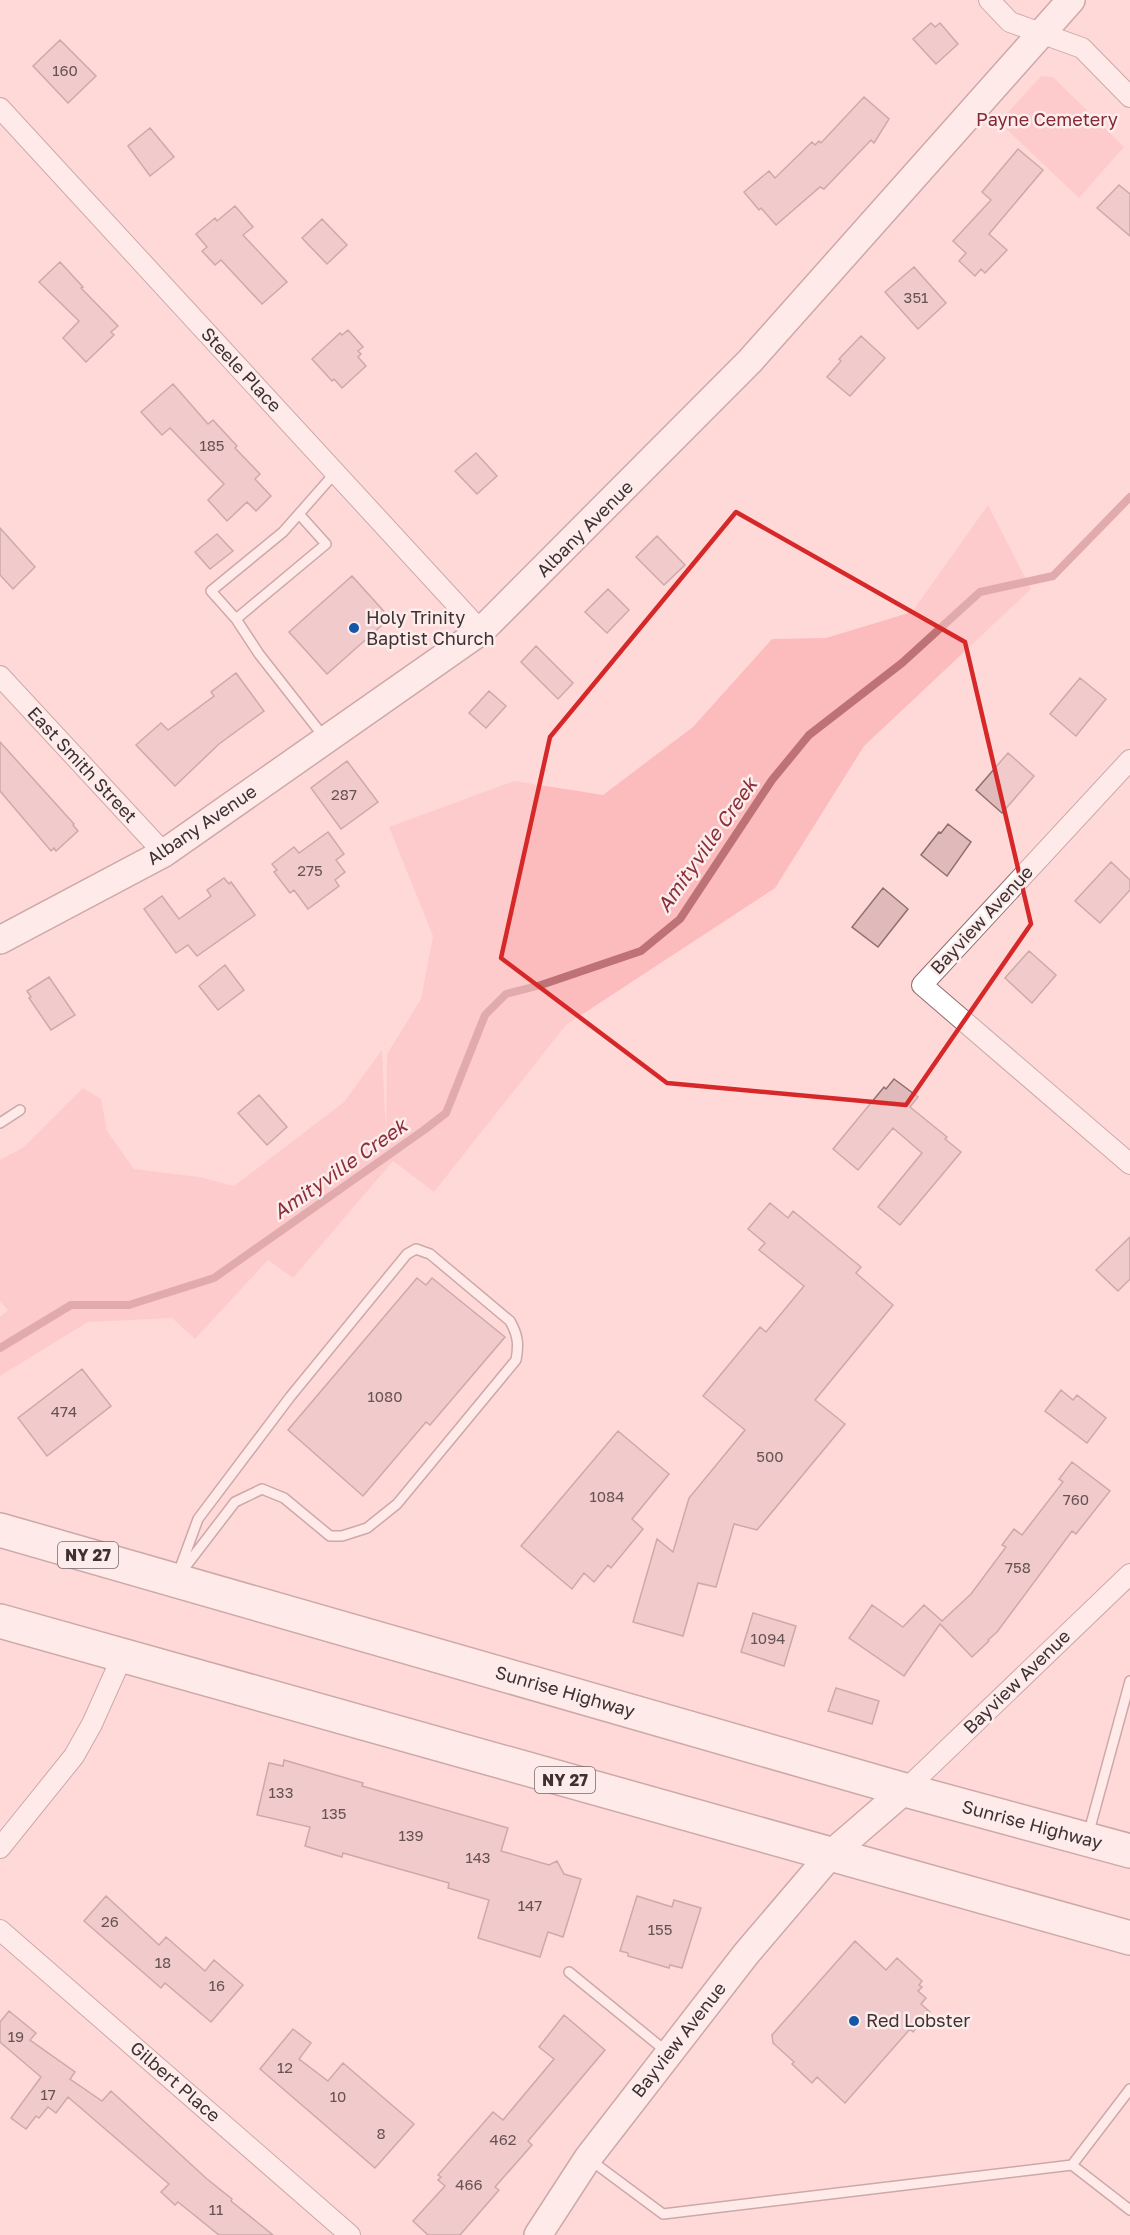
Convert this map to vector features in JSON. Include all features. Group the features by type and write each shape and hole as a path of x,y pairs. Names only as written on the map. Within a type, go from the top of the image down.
{"highway":[{"name":"Sunrise Highway","path":"0,1530 904,1790 1130,1851"},
{"name":"NY 27","path":"0,1621 1130,1938"}],"street":[{"path":"989,0 1010,22 1082,48 1130,97"},
{"name":"Albany Avenue","path":"0,940 164,853 482,632 750,362 1071,0"},
{"name":"Steele Place","path":"0,108 482,632"},
{"name":"East Smith Street","path":"0,676 164,853"},
{"name":"Bayview Avenue","path":"1130,760 922,985 1130,1164"},
{"name":"Bayview Avenue","path":"537,2235 588,2158 746,1954 832,1853 904,1790 1130,1574"},
{"path":"0,1848 74,1756 92,1724 122,1657"},
{"name":"Gilbert Place","path":"0,1930 350,2235"}],"lane":[{"path":"326,740 259,654 236,619 211,591 283,532 335,472"},
{"path":"236,619 326,544 299,514"},
{"path":"0,1123 20,1110"},
{"path":"416,1250 430,1254 510,1321 517,1333 519,1347 516,1360 396,1504 366,1528 342,1536 330,1536 284,1498 262,1489 235,1502 176,1579 198,1519 290,1397 407,1254 416,1250"},
{"path":"1086,1839 1130,1681"},
{"path":"569,1972 669,2054"},
{"path":"1072,2165 1130,2089"},
{"path":"588,2158 663,2214 1072,2165 1130,2210"}],"highlighted area":[{"path":"736,512 965,642 1031,924 906,1105 667,1083 501,958 550,737"}],"green space":[{"name":"Payne Cemetery","path":"1041,76 1053,77 1124,147 1079,198 999,122"},
{"path":"988,505 1031,589 864,746 775,888 566,1025 434,1192 393,1161 293,1278 268,1260 195,1339 172,1318 88,1322 0,1376 0,1317 8,1310 0,1301 0,1160 24,1147 83,1088 101,1099 107,1131 134,1169 199,1177 234,1186 344,1102 382,1050 386,1134 387,1054 421,999 433,936 389,827 514,781 603,795 693,727 772,639 826,638 912,612"}],"building":[{"path":"931,23 935,27 940,23 958,44 936,64 913,39"},
{"path":"60,40 96,76 68,103 33,66"},
{"path":"864,97 889,119 874,143 871,140 824,189 820,187 776,225 744,192 769,171 775,178 812,142 815,145 819,141 821,143"},
{"path":"150,128 174,157 150,176 128,146"},
{"path":"1018,149 1043,170 989,234 1007,250 985,273 981,269 975,276 959,261 966,253 953,241 991,200 982,192"},
{"path":"1119,185 1130,194 1130,236 1097,208"},
{"path":"235,206 253,227 243,235 287,282 262,304 221,260 215,265 202,251 207,247 196,234 215,218 217,221"},
{"path":"322,219 347,245 327,264 302,238"},
{"path":"60,262 83,287 81,288 118,326 111,332 114,335 86,362 63,338 79,321 39,282"},
{"path":"914,267 946,303 918,329 885,292"},
{"path":"348,330 363,347 358,351 361,354 358,357 366,366 342,388 334,379 332,381 312,359 340,333 342,335"},
{"path":"861,336 885,358 850,396 827,377 841,361 839,359"},
{"path":"173,384 208,424 213,420 260,474 255,479 271,496 256,511 247,502 227,521 208,500 224,484 170,428 162,435 141,412"},
{"path":"476,453 497,476 477,494 455,471"},
{"path":"0,528 35,567 13,589 0,575"},
{"path":"217,534 233,551 210,569 195,552"},
{"path":"657,536 685,565 664,585 636,557"},
{"path":"352,576 390,618 327,674 289,632"},
{"path":"608,589 629,610 607,633 585,612"},
{"path":"536,646 573,683 558,699 521,662"},
{"path":"236,673 264,711 219,744 175,786 136,745 161,723 168,730 214,696 211,692"},
{"path":"1080,678 1106,699 1076,736 1050,714"},
{"path":"489,691 506,706 486,728 469,713"},
{"path":"0,742 78,831 56,851 54,848 51,851 0,791"},
{"path":"1008,753 1034,776 1002,813 976,790"},
{"path":"347,761 378,802 341,829 311,788"},
{"path":"948,824 971,842 947,876 921,855"},
{"path":"328,832 344,854 336,860 345,872 335,880 339,886 308,909 294,890 290,893 274,872 277,870 272,864 294,847 299,853"},
{"path":"1111,862 1130,880 1130,890 1100,923 1075,901"},
{"path":"224,878 229,884 231,882 255,915 197,956 188,945 176,953 144,909 162,896 179,919 211,896 207,890"},
{"path":"883,888 908,909 878,947 852,927"},
{"path":"1029,951 1056,975 1032,1003 1005,978"},
{"path":"225,965 244,990 218,1010 199,986"},
{"path":"49,977 75,1015 51,1030 29,998 31,997 27,991"},
{"path":"894,1079 918,1097 910,1107 947,1137 945,1139 961,1152 900,1225 878,1207 922,1153 893,1128 858,1170 833,1149 884,1087 886,1089"},
{"path":"259,1095 287,1127 267,1145 238,1113"},
{"path":"770,1203 788,1218 793,1211 861,1267 856,1273 893,1305 815,1400 845,1424 757,1530 734,1524 716,1587 698,1583 683,1636 633,1622 657,1539 673,1552 689,1498 745,1430 703,1396 760,1327 766,1332 804,1286 759,1250 765,1243 748,1229"},
{"path":"1130,1237 1130,1279 1118,1291 1096,1270"},
{"path":"417,1278 426,1285 432,1278 505,1337 430,1425 426,1422 363,1496 288,1430"},
{"path":"82,1369 111,1406 47,1456 18,1418"},
{"path":"1061,1390 1073,1400 1077,1395 1106,1418 1087,1443 1045,1411"},
{"path":"618,1431 669,1474 632,1519 643,1529 611,1568 608,1565 594,1582 584,1573 572,1589 521,1546"},
{"path":"1072,1462 1110,1491 1076,1534 1072,1531 997,1632 972,1657 940,1624 904,1676 849,1638 872,1605 903,1627 924,1605 942,1621 971,1594 1006,1547 1002,1545 1014,1529 1022,1535 1063,1482 1059,1479"},
{"path":"753,1613 796,1626 784,1666 741,1652"},
{"path":"836,1688 879,1701 872,1724 828,1711"},
{"path":"284,1760 363,1783 362,1786 508,1828 501,1851 549,1865 557,1861 564,1874 581,1879 563,1937 548,1932 540,1957 478,1938 489,1900 448,1888 449,1883 343,1853 342,1857 305,1846 310,1827 257,1815 269,1763 283,1766"},
{"path":"106,1896 159,1945 166,1937 205,1971 214,1960 243,1985 211,2022 165,1983 161,1988 84,1921"},
{"path":"637,1896 672,1907 674,1900 701,1908 682,1968 670,1965 669,1968 628,1956 628,1953 620,1951"},
{"name":"Red Lobster","path":"855,1941 886,1970 897,1958 922,1981 919,1985 922,1987 918,1991 926,1998 921,2004 930,2012 913,2032 910,2029 845,2103 817,2077 812,2083 773,2043 772,2035"},
{"path":"9,2011 36,2033 30,2040 75,2072 70,2079 102,2101 111,2091 232,2199 231,2201 273,2235 219,2235 178,2202 175,2205 161,2192 169,2184 68,2097 56,2113 48,2107 39,2118 36,2116 26,2129 11,2118 41,2077 0,2042 0,2022"},
{"path":"564,2015 605,2050 528,2141 532,2145 495,2187 499,2190 460,2235 428,2235 413,2221 445,2186 438,2180 441,2177 438,2175 493,2112 503,2120 554,2059 539,2047"},
{"path":"293,2029 311,2043 299,2059 328,2081 343,2063 414,2124 375,2168 260,2069"}],"waterway":[{"name":"Amityville Creek","path":"0,1348 71,1305 129,1305 214,1278 424,1130 446,1113 485,1015 506,994 541,985 641,951 680,919 772,780 809,735 902,663 980,592 1053,576 1130,497"}],"place":[{"name":"Holy Trinity Baptist Church","path":"354,628"},
{"name":"Red Lobster","path":"854,2021"}]}
